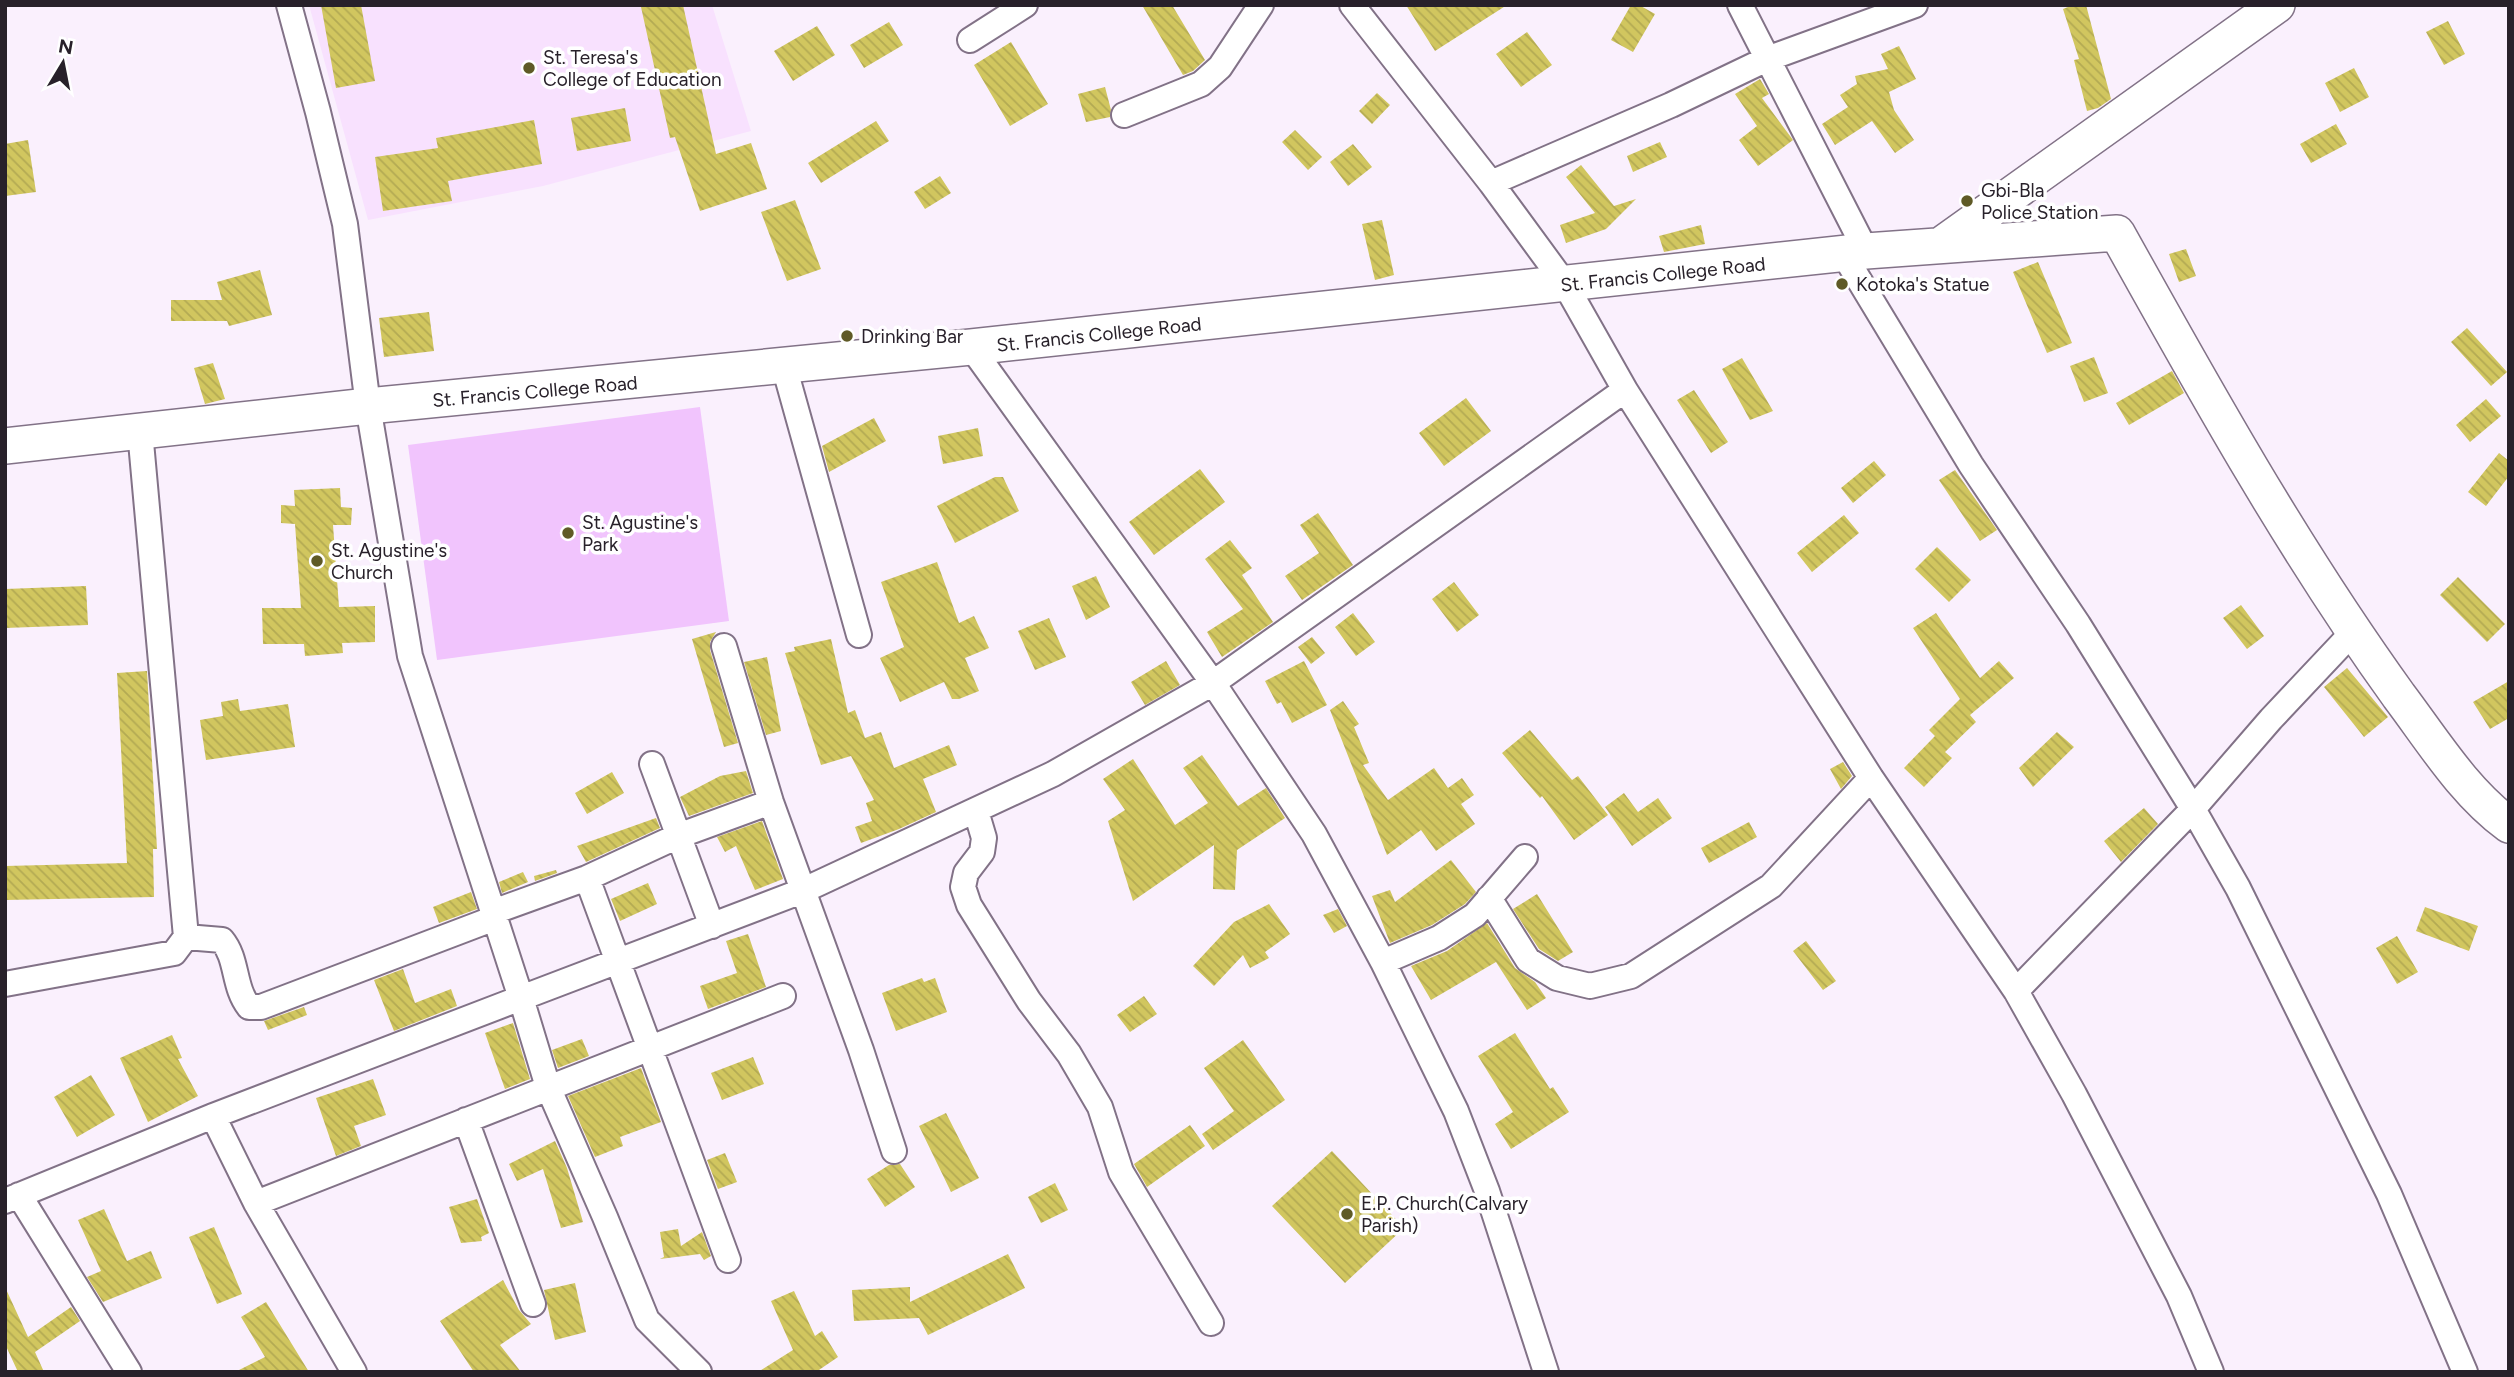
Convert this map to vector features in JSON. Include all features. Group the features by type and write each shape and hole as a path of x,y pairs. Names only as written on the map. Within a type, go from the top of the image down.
{"main road":[{"path":"1941,245 2267,8"},
{"name":"St. Francis College Road","path":"5,446 1855,253 2117,233 2231,437 2353,632"},
{"path":"2353,632 2463,784 2492,813 2509,825"}],"street":[{"path":"289,5 345,224 368,407 410,656 548,1087 647,1320 699,1372"},
{"path":"970,40 1025,5"},
{"path":"1124,115 1201,84 1220,67 1261,5"},
{"path":"1352,5 1491,183 1565,284 1625,390 1871,778 2016,991 2074,1094 2179,1296 2211,1372"},
{"path":"1740,5 1855,253 1971,465 2078,624 2193,809 2238,888 2389,1194 2465,1372"},
{"path":"1491,183 1671,105 1767,59 1915,5"},
{"path":"971,347 1213,683 1314,834 1382,962 1456,1111 1487,1191 1546,1372"},
{"path":"784,366 859,635"},
{"path":"129,1372 12,1198 213,1116 802,891 1053,774 1213,683 1625,390"},
{"path":"5,984 174,953 186,937 140,431"},
{"path":"2016,991 2193,809 2271,719 2353,632"},
{"path":"724,646 771,802 861,1049 894,1151"},
{"path":"652,764 712,926"},
{"path":"1489,898 1528,960 1557,978 1590,986 1631,976 1771,886 1871,778"},
{"path":"186,937 222,940 229,948 242,998 249,1007 261,1007 587,878 678,836 771,802"},
{"path":"976,811 984,838 982,852 966,873 962,887 969,905 1029,1001 1069,1054 1088,1086 1100,1107 1121,1172 1211,1323"},
{"path":"1382,962 1439,938 1475,915 1525,857"},
{"path":"587,878 728,1260"},
{"path":"257,1203 783,996"},
{"path":"213,1116 257,1203 354,1372"},
{"path":"466,1120 533,1304"}],"shaded area":[{"name":"St. Teresa's College of Education","path":"309,5 712,5 751,131 543,186 368,220"},
{"name":"St. Agustine's Park","path":"700,407 729,621 437,660 408,445"}],"building":[{"path":"321,5 361,5 375,81 336,88"},
{"path":"683,5 716,154 751,143 767,189 700,211 675,137 670,138 641,7"},
{"path":"1142,5 1172,5 1205,60 1193,71 1183,75"},
{"path":"1406,5 1507,5 1435,51"},
{"path":"1631,5 1639,5 1655,14 1633,52 1611,40"},
{"path":"2073,5 2086,5 2111,99 2098,108 2087,111 2074,60 2079,59 2063,9"},
{"path":"2448,21 2465,54 2444,65 2426,32"},
{"path":"889,22 903,45 864,68 850,45"},
{"path":"817,26 835,55 793,81 774,51"},
{"path":"1527,32 1552,65 1521,87 1496,54"},
{"path":"1011,42 1048,104 1010,126 974,65"},
{"path":"1899,46 1916,79 1889,92 1894,110 1914,140 1895,153 1872,121 1835,145 1822,124 1848,107 1840,95 1857,84 1855,76 1888,69 1881,54"},
{"path":"2354,68 2369,97 2340,112 2325,83"},
{"path":"1760,79 1769,94 1762,98 1793,140 1758,166 1739,140 1757,126 1735,94"},
{"path":"1105,87 1111,110 1110,117 1086,122 1078,94"},
{"path":"1377,93 1390,105 1372,124 1359,111"},
{"path":"625,108 631,141 577,151 571,118"},
{"path":"534,120 542,164 448,181 452,201 383,211 375,157 438,148 436,138"},
{"path":"876,121 889,141 821,183 808,163"},
{"path":"2336,124 2347,144 2311,163 2300,144"},
{"path":"1295,130 1322,157 1308,170 1282,142"},
{"path":"28,140 36,192 5,196 5,144"},
{"path":"1660,142 1667,157 1633,172 1627,156"},
{"path":"1353,144 1372,167 1348,186 1330,162"},
{"path":"1581,165 1614,206 1636,199 1606,229 1566,243 1560,225 1595,213 1566,177"},
{"path":"940,176 951,193 925,209 914,192"},
{"path":"795,200 821,269 787,281 761,212"},
{"path":"1382,220 1394,275 1375,280 1362,224"},
{"path":"1701,225 1705,244 1664,252 1659,236"},
{"path":"2186,249 2196,276 2179,282 2169,254"},
{"path":"2038,262 2072,343 2047,353 2013,272"},
{"path":"260,270 272,315 229,326 227,321 171,321 171,300 222,300 217,282"},
{"path":"429,312 434,351 384,357 379,318"},
{"path":"2467,328 2507,372 2491,386 2451,342"},
{"path":"2094,357 2108,393 2084,402 2070,366"},
{"path":"1742,358 1773,411 1750,420 1722,369"},
{"path":"213,363 225,399 205,404 194,368"},
{"path":"2172,371 2184,393 2129,425 2116,403"},
{"path":"1694,390 1728,442 1711,453 1677,400"},
{"path":"1466,398 1491,431 1444,466 1419,433"},
{"path":"2486,399 2501,416 2470,442 2456,425"},
{"path":"874,418 886,441 829,472 822,446"},
{"path":"978,428 983,456 943,464 938,436"},
{"path":"2499,453 2509,461 2509,476 2486,506 2468,492"},
{"path":"1874,461 1886,475 1853,503 1841,488"},
{"path":"1200,469 1225,502 1154,555 1129,522"},
{"path":"1955,470 1997,530 1980,541 1939,480"},
{"path":"995,477 1003,477 1019,511 955,543 937,506"},
{"path":"340,488 341,507 352,508 351,525 333,525 339,607 375,606 375,642 342,643 343,653 305,656 304,644 263,644 262,608 301,608 295,524 281,523 281,505 295,506 294,490"},
{"path":"1318,513 1353,565 1302,600 1285,576 1319,553 1300,525"},
{"path":"1844,515 1859,533 1812,572 1797,553"},
{"path":"1230,540 1252,568 1242,575 1273,622 1222,657 1207,632 1243,609 1205,559"},
{"path":"1937,547 1971,580 1949,602 1915,569"},
{"path":"937,562 959,623 974,616 989,648 965,658 979,691 952,699 944,682 900,702 880,658 904,647 881,582"},
{"path":"1096,576 1110,607 1086,620 1072,586"},
{"path":"2458,577 2505,624 2487,642 2440,595"},
{"path":"1454,582 1479,615 1457,632 1432,599"},
{"path":"86,586 88,625 5,628 5,589"},
{"path":"2241,605 2264,636 2247,649 2223,618"},
{"path":"1353,613 1375,642 1356,656 1335,627"},
{"path":"1936,613 1980,678 1999,661 2014,678 1970,715 1976,722 1945,752 1952,758 1924,787 1904,768 1935,736 1929,730 1960,699 1913,628"},
{"path":"1049,618 1066,657 1035,670 1018,631"},
{"path":"716,632 710,642 710,650 738,743 724,747 692,639"},
{"path":"1312,637 1325,653 1311,664 1298,647"},
{"path":"831,639 848,713 855,710 865,738 881,732 894,768 949,745 957,765 923,779 936,812 861,843 855,827 872,821 866,803 874,800 851,756 821,765 785,653 795,651 794,647"},
{"path":"767,657 781,731 766,735 744,662"},
{"path":"1166,661 1180,685 1145,705 1131,682"},
{"path":"1304,661 1327,705 1292,723 1281,702 1277,704 1265,681"},
{"path":"2347,668 2388,717 2364,737 2324,687"},
{"path":"147,671 157,849 153,849 154,897 5,900 5,866 127,863 117,673"},
{"path":"2509,681 2509,718 2490,729 2473,702"},
{"path":"238,699 240,711 288,704 295,747 206,760 200,720 223,716 221,702"},
{"path":"1343,701 1359,724 1354,727 1369,763 1363,765 1388,800 1434,768 1448,788 1462,778 1474,795 1461,804 1475,824 1436,851 1421,830 1387,855 1330,710"},
{"path":"1530,730 1572,780 1578,776 1608,815 1574,840 1542,796 1540,798 1502,753"},
{"path":"2057,732 2074,747 2033,787 2019,768"},
{"path":"1202,755 1238,806 1266,788 1285,818 1237,850 1235,890 1213,889 1214,845 1133,901 1108,821 1125,810 1103,779 1133,759 1175,825 1208,803 1183,768"},
{"path":"1843,762 1852,776 1841,789 1830,769"},
{"path":"746,771 753,793 689,816 680,797 720,776"},
{"path":"612,772 624,793 587,814 575,793"},
{"path":"1624,793 1638,812 1658,798 1672,818 1632,846 1605,807"},
{"path":"2144,808 2158,824 2121,862 2104,841"},
{"path":"656,818 660,828 586,862 577,846"},
{"path":"762,821 783,879 755,890 736,846 725,852 717,837"},
{"path":"1749,822 1757,837 1709,863 1701,848"},
{"path":"1451,860 1476,892 1465,904 1432,925 1390,943 1372,896 1390,890 1395,902"},
{"path":"556,870 557,873 535,881 534,876"},
{"path":"523,872 528,882 502,893 499,882"},
{"path":"648,883 657,904 620,921 611,899"},
{"path":"471,892 477,909 439,923 433,907"},
{"path":"1537,894 1573,952 1558,961 1539,949 1513,909"},
{"path":"1269,904 1290,934 1265,952 1269,958 1250,968 1243,955 1214,986 1193,966 1234,922"},
{"path":"2425,907 2478,926 2469,951 2416,931"},
{"path":"1338,909 1347,926 1334,933 1323,915"},
{"path":"1487,923 1515,968 1535,982 1546,998 1527,1010 1496,962 1431,1000 1411,966 1447,951"},
{"path":"748,934 766,987 708,1009 700,986 737,973 726,941"},
{"path":"2397,936 2418,972 2397,984 2376,948"},
{"path":"1806,941 1836,981 1823,990 1793,951"},
{"path":"403,969 415,1003 451,989 457,1006 394,1031 374,980"},
{"path":"922,978 924,982 935,978 947,1012 896,1031 882,993"},
{"path":"1144,996 1157,1014 1130,1032 1117,1015"},
{"path":"304,1007 307,1015 268,1030 264,1021"},
{"path":"513,1023 530,1079 505,1089 485,1033"},
{"path":"1515,1033 1550,1089 1553,1087 1569,1112 1511,1149 1495,1124 1513,1112 1478,1056"},
{"path":"172,1035 182,1058 178,1059 198,1096 148,1122 120,1058"},
{"path":"582,1039 589,1056 558,1068 552,1050"},
{"path":"1243,1040 1285,1100 1213,1150 1202,1134 1234,1111 1204,1068"},
{"path":"753,1057 764,1084 722,1100 711,1073"},
{"path":"641,1068 661,1122 620,1137 623,1146 595,1157 568,1096"},
{"path":"91,1075 115,1115 77,1137 54,1097"},
{"path":"373,1079 386,1115 354,1126 361,1146 336,1156 316,1098"},
{"path":"946,1113 979,1178 951,1192 919,1126"},
{"path":"1190,1125 1205,1146 1147,1187 1134,1164"},
{"path":"555,1141 567,1168 583,1222 561,1228 543,1169 517,1181 509,1164"},
{"path":"1332,1151 1404,1228 1345,1283 1272,1206"},
{"path":"725,1153 737,1182 718,1189 707,1160"},
{"path":"900,1164 915,1187 885,1207 867,1179 889,1165"},
{"path":"1055,1183 1068,1210 1041,1223 1028,1197"},
{"path":"477,1199 489,1233 481,1237 482,1241 461,1243 449,1207"},
{"path":"104,1209 127,1261 151,1251 162,1278 103,1302 87,1277 101,1271 78,1220"},
{"path":"214,1227 242,1294 217,1304 189,1237"},
{"path":"678,1229 681,1246 702,1232 711,1256 704,1260 700,1254 660,1259 664,1257 660,1232"},
{"path":"1008,1254 1025,1288 928,1335 919,1318 854,1321 852,1290 910,1287 910,1302"},
{"path":"503,1280 519,1310 531,1324 500,1345 521,1372 474,1372 440,1321"},
{"path":"575,1283 586,1332 555,1340 544,1290"},
{"path":"5,1287 28,1337 71,1307 80,1321 35,1352 44,1372 18,1372 5,1344"},
{"path":"794,1291 815,1336 822,1331 838,1357 816,1372 758,1372 793,1350 771,1301"},
{"path":"266,1302 309,1372 235,1372 265,1357 241,1317"}],"place":[{"name":"St. Teresa's College of Education","path":"529,68"},
{"name":"Gbi-Bla Police Station","path":"1967,201"},
{"name":"Kotoka's Statue","path":"1842,284"},
{"name":"Drinking Bar","path":"847,336"},
{"name":"St. Agustine's Park","path":"568,533"},
{"name":"St. Agustine's Church","path":"317,561"},
{"name":"E.P. Church(Calvary Parish)","path":"1347,1214"}]}
